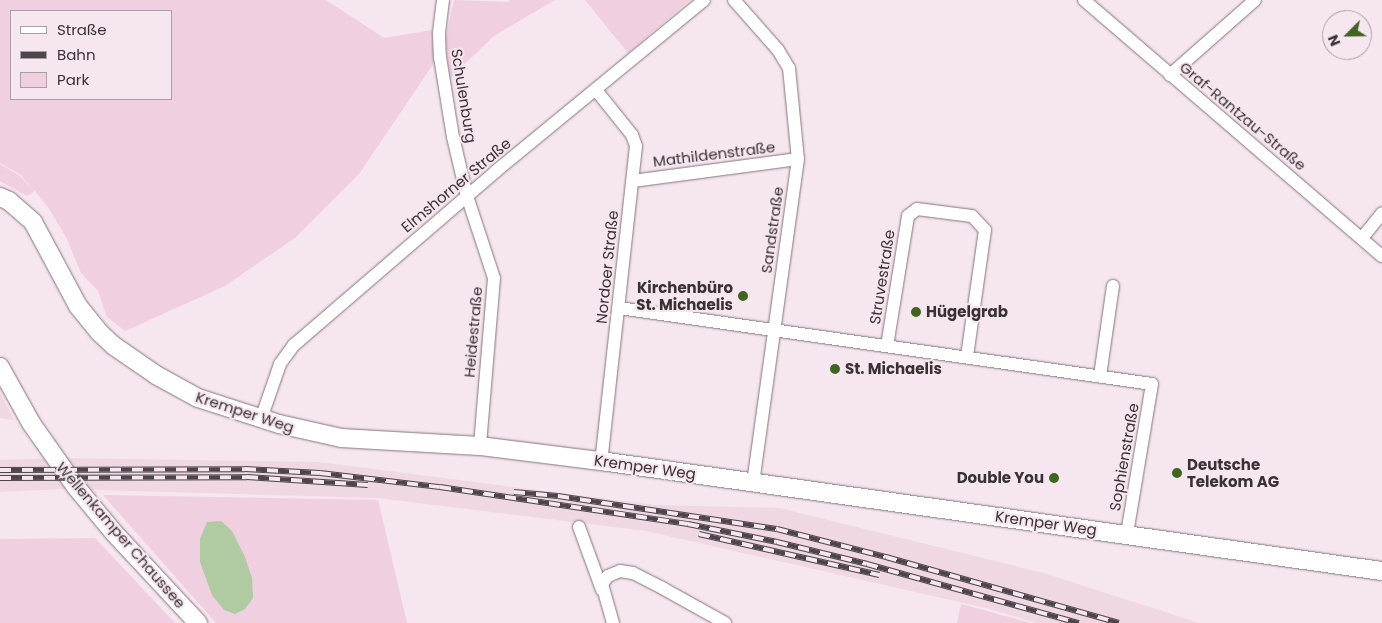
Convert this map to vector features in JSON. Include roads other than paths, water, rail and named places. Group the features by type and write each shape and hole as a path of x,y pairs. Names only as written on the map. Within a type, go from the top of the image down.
{"street":[{"name":"Schulenburg","path":"443,0 439,34 440,57 453,137 467,196"},
{"name":"Elmshorner Straße","path":"261,419 280,364 294,345 467,196 704,0"},
{"name":"Sandstraße","path":"734,0 778,50 789,68 798,159 753,483"},
{"name":"Graf-Rantzau-Straße","path":"1084,0 1382,256"},
{"path":"1170,75 1255,0"},
{"name":"Nordoer Straße","path":"596,90 635,141 633,180 601,461"},
{"name":"Mathildenstraße","path":"633,180 798,159"},
{"name":"Heidestraße","path":"467,196 494,278 480,446"},
{"name":"Kremper Weg","path":"0,197 9,201 33,222 78,306 100,334 114,346 198,398 261,419 341,438 480,446 601,461 1127,534 1382,572"},
{"name":"Struvestraße","path":"888,346 908,216 917,209 972,216 985,230 967,357"},
{"path":"1362,238 1382,213"},
{"path":"1100,376 1113,286"},
{"name":"Struvestraße","path":"619,308 1152,384"},
{"name":"Wellenkamper Chaussee","path":"0,367 30,422 76,487 115,534 198,623"},
{"name":"Sophienstraße","path":"1127,534 1152,384"},
{"path":"579,527 603,587 612,623"},
{"path":"603,587 616,572 632,573 725,623"}],"railway":[{"path":"0,470 245,469 320,473 440,487 688,524 777,542 867,564 1079,623"},
{"path":"0,478 247,477 368,485"},
{"path":"514,492 558,496 777,529 886,557 1119,623"},
{"path":"699,534 879,575"}],"place":[{"name":"Kirchenbüro St. Michaelis","path":"743,296"},
{"name":"Hügelgrab","path":"916,312"},
{"name":"St. Michaelis","path":"835,369"},
{"name":"Deutsche Telekom AG","path":"1177,473"},
{"name":"Double You","path":"1054,478"}]}
